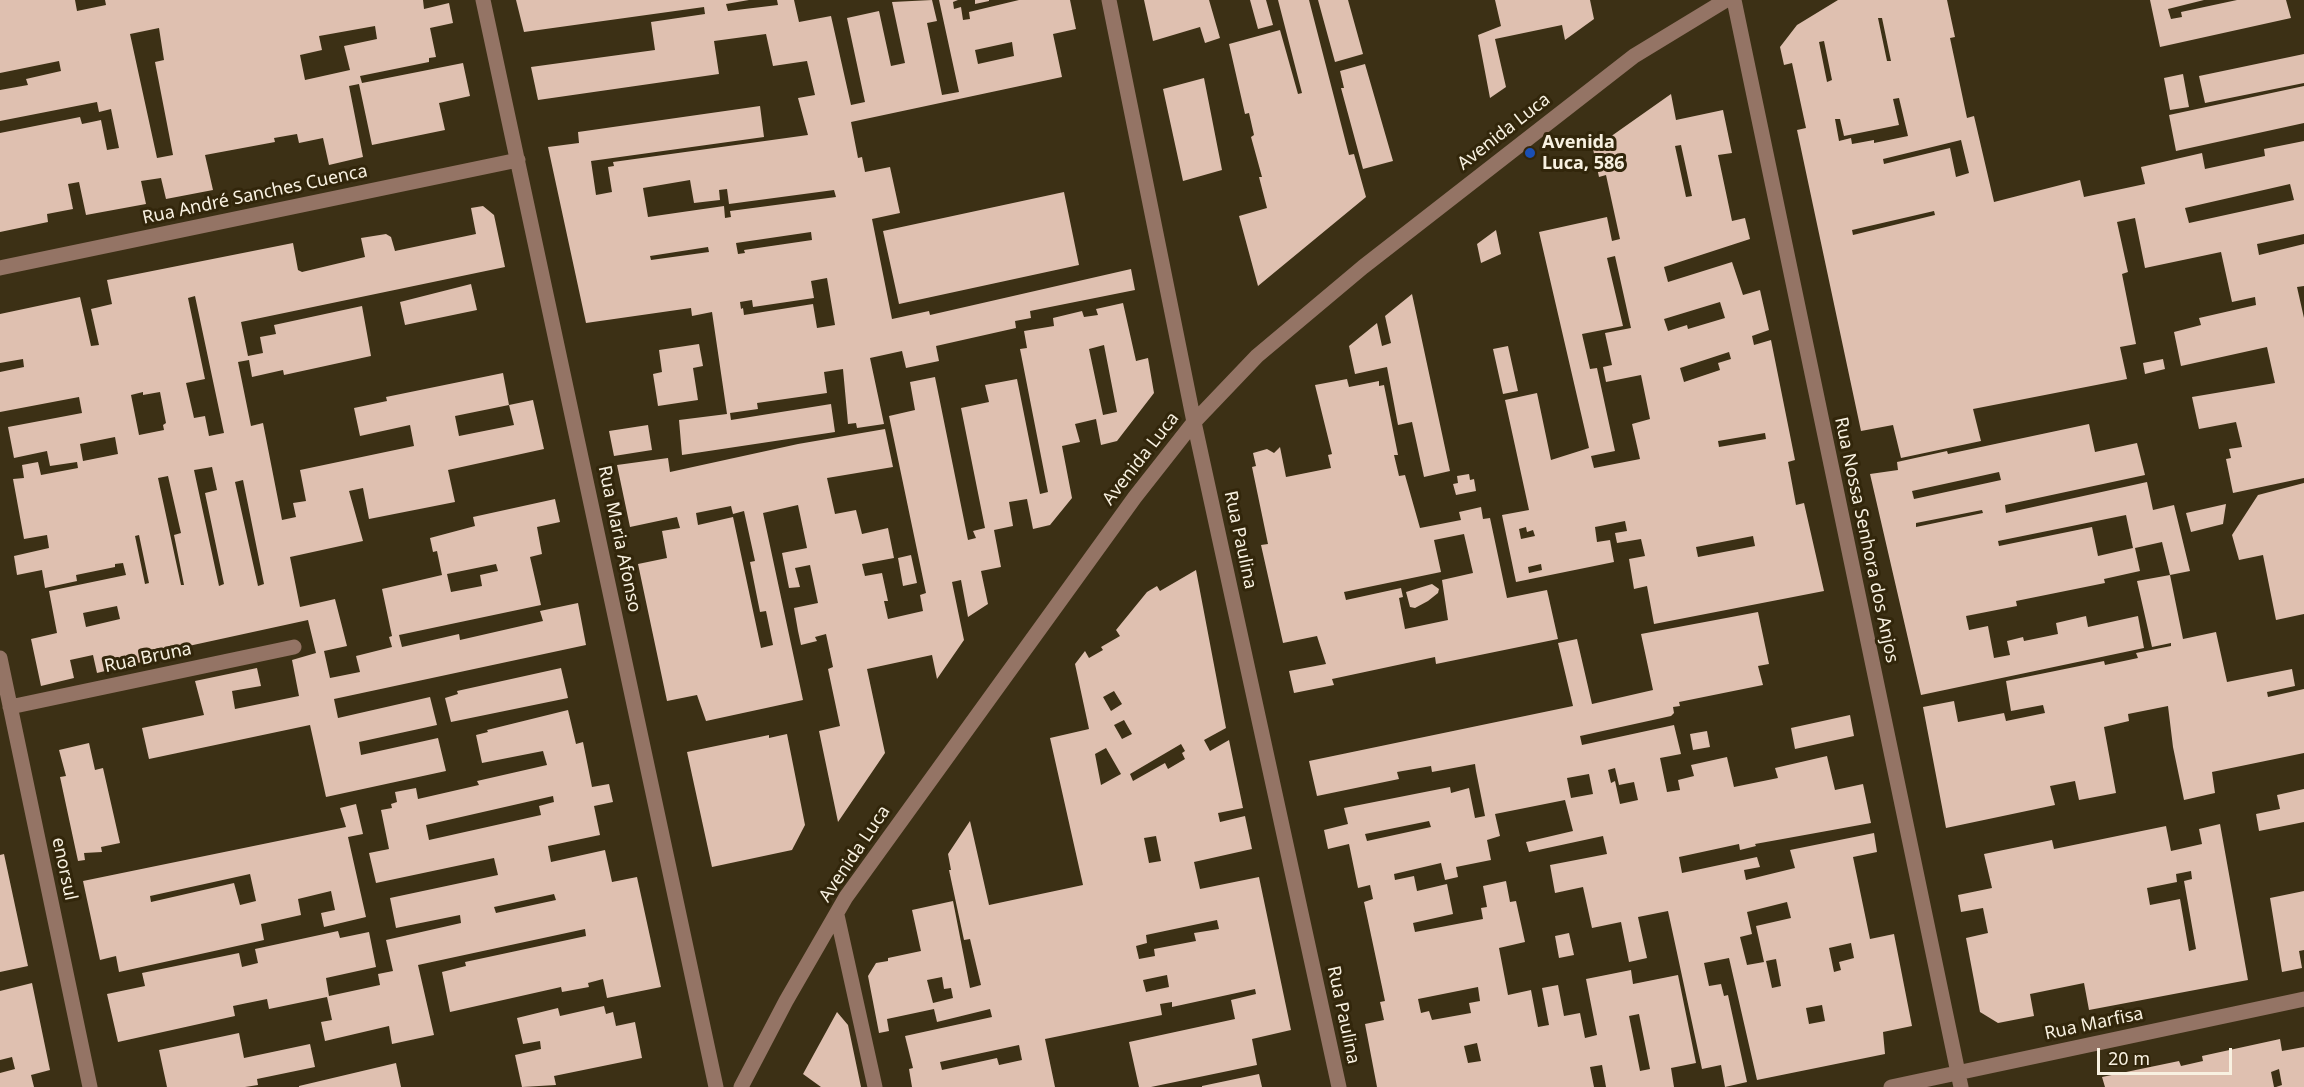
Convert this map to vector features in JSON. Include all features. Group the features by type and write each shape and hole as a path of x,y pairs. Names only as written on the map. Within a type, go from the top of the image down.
{"street":[{"name":"Rua Maria Afonso","path":"483,0 716,1087"},
{"name":"Rua Paulina","path":"1109,0 1194,422 1339,1087"},
{"name":"Avenida Luca","path":"741,1087 786,1001 846,897 1135,497 1194,422 1257,356 1363,267 1634,56 1726,0"},
{"name":"Rua Nossa Senhora dos Anjos","path":"1734,0 1960,1080"},
{"name":"Rua André Sanches Cuenca","path":"0,268 518,160"},
{"name":"Rua Bruna","path":"10,707 294,647"},
{"name":"enorsul","path":"0,658 90,1087"},
{"path":"837,915 875,1087"},
{"name":"Rua Marfisa","path":"1892,1087 1960,1080 2304,999"}],"building":[{"path":"0,0 75,0 77,11 106,5 105,0 423,0 424,9 449,3 453,23 430,28 436,57 429,58 429,62 360,76 362,83 463,63 470,96 439,103 445,130 372,145 359,84 349,86 363,157 329,165 323,138 299,143 297,134 274,138 275,142 205,155 213,190 166,199 161,178 141,181 146,204 86,215 79,182 68,184 73,209 47,214 48,222 0,232 0,133 80,117 82,124 101,120 107,150 119,148 111,109 99,112 97,102 0,121 0,90 28,85 26,79 61,71 59,61 0,73","holes":["375,26 377,39 344,46 350,70 305,80 300,55 322,50 319,36","159,28 164,60 155,62 173,155 157,158 130,34"]},
{"path":"516,0 749,0 726,4 728,11 778,5 777,0 794,0 799,22 831,16 851,105 865,102 847,18 879,11 891,66 905,63 892,2 932,0 937,21 927,23 942,95 959,92 939,0 958,0 953,2 954,9 961,7 963,20 970,19 969,12 1019,0 1070,0 1076,29 1053,34 1062,77 851,122 858,158 862,157 865,172 890,167 900,213 872,219 892,319 929,311 930,315 1131,269 1135,290 1030,311 1031,318 1015,321 1016,328 936,346 939,361 906,368 902,351 870,358 884,424 857,428 856,423 848,424 843,369 824,372 827,393 757,403 758,409 730,413 731,420 831,404 835,432 682,455 679,420 727,414 712,312 692,316 691,308 586,323 548,147 579,143 578,132 760,106 764,137 591,161 596,195 612,192 608,167 614,166 613,162 808,135 798,98 815,95 807,61 773,66 766,34 714,41 719,74 538,100 531,67 655,50 651,22 705,14 704,7 524,32","holes":["1012,42 1014,56 978,64 975,50","690,180 694,203 720,200 719,190 727,189 729,204 834,190 836,197 730,211 731,217 725,218 724,206 648,217 643,188","811,232 812,240 744,250 745,253 738,254 736,243","708,247 709,252 651,260 650,256","827,278 835,325 817,328 813,304 744,315 740,302 752,300 753,307 814,298 811,281"]},
{"path":"975,0 989,0 989,1 975,4"},
{"path":"1144,0 1209,0 1220,38 1205,43 1200,27 1153,41"},
{"path":"1250,0 1266,0 1273,25 1258,29"},
{"path":"1278,0 1309,0 1349,155 1354,154 1366,197 1258,286 1239,216 1267,208 1259,177 1262,177 1251,137 1254,135 1249,113 1245,114 1229,44 1280,30 1298,94 1302,93"},
{"path":"1318,0 1348,0 1363,54 1335,62"},
{"path":"1495,0 1590,0 1594,19 1565,40 1562,25 1495,39 1506,87 1490,98 1478,35 1501,26"},
{"path":"1838,0 1947,0 1955,37 1950,38 1967,118 1974,116 1994,202 2080,180 2084,197 2145,184 2141,167 2202,153 2205,169 2265,156 2264,149 2304,141 2304,234 2257,244 2259,255 2304,244 2304,286 2297,287 2304,318 2304,478 2233,493 2226,459 2231,458 2229,449 2242,447 2236,422 2199,429 2192,397 2275,383 2267,347 2181,366 2174,332 2201,325 2199,318 2256,305 2255,297 2232,302 2221,252 2145,268 2135,218 2117,222 2128,272 2122,274 2136,344 2120,347 2127,379 1973,409 1981,441 1901,458 1893,425 1861,431 1797,130 1806,128 1792,63 1784,65 1780,47 1797,25","holes":["1878,18 1882,18 1891,61 1887,61","1824,41 1832,80 1827,82 1819,42","1899,98 1908,136 1874,143 1874,140 1852,144 1851,138 1839,141 1835,119 1840,119 1844,136 1899,125 1893,99","1961,140 1969,173 1956,177 1950,148 1884,164 1883,159","2290,184 2294,200 2189,223 2185,208","1934,211 1935,215 1853,235 1852,230"]},
{"path":"2150,0 2204,0 2168,9 2171,19 2182,17 2181,12 2237,0 2286,0 2291,18 2160,47"},
{"path":"2304,54 2304,83 2205,103 2199,76"},
{"path":"1365,64 1393,161 1363,169 1341,88 1344,88 1340,71"},
{"path":"2183,74 2189,107 2170,110 2164,78"},
{"path":"1204,78 1222,170 1183,181 1163,89"},
{"path":"2304,86 2304,123 2176,151 2169,115"},
{"path":"1671,94 1676,120 1723,110 1732,153 1718,155 1732,221 1745,218 1750,239 1664,267 1668,282 1732,262 1743,295 1760,290 1769,330 1752,336 1754,345 1771,340 1795,460 1788,462 1796,505 1804,503 1824,591 1654,624 1647,586 1634,589 1629,559 1645,556 1641,539 1617,543 1615,533 1627,531 1625,521 1595,527 1597,542 1610,540 1614,562 1516,582 1502,515 1529,510 1505,400 1537,393 1551,460 1589,448 1539,232 1607,217 1612,241 1620,239 1606,175 1599,177 1593,149","holes":["1681,145 1692,196 1686,197 1675,146","1615,256 1631,328 1605,333 1612,365 1603,367 1606,382 1641,375 1650,419 1632,424 1640,459 1594,468 1591,456 1615,451 1597,368 1590,369 1582,334 1623,326 1607,258","1720,302 1725,318 1688,329 1687,325 1668,331 1664,319","1729,352 1731,359 1718,363 1720,370 1684,382 1680,368","1765,433 1766,439 1719,447 1718,441","1526,527 1527,532 1533,530 1535,536 1521,539 1519,529","1753,536 1755,546 1698,557 1696,547","1541,564 1542,570 1529,573 1528,567"]},
{"path":"1064,192 1079,265 899,304 883,231"},
{"path":"483,206 494,215 505,267 241,322 248,356 263,353 260,337 276,334 274,325 362,306 371,356 284,375 283,370 252,377 249,360 238,362 251,426 263,423 282,520 296,517 293,503 306,501 300,470 414,446 410,425 360,436 354,408 387,401 386,397 503,373 509,405 533,400 544,449 448,470 455,502 369,519 363,488 349,491 363,541 290,557 300,607 335,599 347,646 324,651 330,678 360,672 356,656 392,647 389,637 392,636 382,589 442,575 437,551 433,552 430,538 475,526 473,517 555,499 560,522 537,527 542,554 530,557 541,605 399,635 402,647 459,634 460,640 543,621 540,611 578,603 586,645 334,699 338,718 430,697 437,725 359,742 361,755 438,738 446,771 326,797 310,725 149,759 142,728 204,715 195,681 257,668 261,686 232,691 235,709 299,696 292,660 316,653 308,620 161,652 161,657 158,658 97,673 93,655 70,660 74,678 41,686 31,639 57,633 49,591 126,575 123,563 115,564 115,567 76,575 77,581 45,588 42,570 17,575 14,556 49,548 47,535 24,539 13,479 24,478 22,465 38,462 41,475 78,468 77,462 50,466 47,451 14,458 8,427 82,413 79,397 0,412 0,372 24,367 23,359 0,363 0,314 80,297 91,346 99,345 91,309 112,304 107,280 293,243 298,270 302,272 365,257 361,238 386,234 391,237 395,251 476,234 471,208","holes":["195,296 224,433 209,436 205,416 194,418 186,383 205,379 188,298","160,392 166,423 163,425 164,430 139,435 131,395","509,405 514,425 459,436 455,416","115,437 118,454 83,461 80,444","212,467 217,490 205,493 224,584 219,586 194,470","168,476 181,533 174,535 184,585 181,585 158,478","243,480 264,584 258,586 235,482","139,535 149,583 145,584 135,536","496,564 498,571 480,575 482,586 451,592 447,574","117,606 120,619 86,627 83,613"]},
{"path":"1496,230 1501,254 1481,263 1477,244"},
{"path":"471,284 477,310 405,325 400,302"},
{"path":"1412,294 1450,471 1424,477 1412,422 1398,425 1387,367 1355,374 1349,346 1377,323 1382,346 1391,343 1385,316"},
{"path":"1123,303 1136,361 1148,358 1154,393 1117,441 1101,445 1096,419 1075,424 1080,442 1062,446 1072,498 1050,525 1033,529 1027,499 1009,502 1013,526 994,530 1001,567 981,571 988,604 968,617 961,580 952,582 964,640 937,679 932,655 867,669 885,753 838,822 819,731 840,726 828,669 833,667 826,634 815,637 817,641 801,645 794,608 818,603 810,565 795,568 800,587 789,588 782,553 807,548 798,505 763,513 803,700 706,721 697,695 667,701 638,564 667,558 662,531 680,528 677,517 630,527 617,465 668,458 670,472 798,444 885,429 893,467 827,478 835,514 856,510 862,534 888,528 894,558 862,564 865,576 882,573 888,601 884,601 888,619 923,611 920,595 926,593 889,416 915,410 910,382 935,377 968,540 976,538 973,531 985,528 961,408 989,402 985,385 1017,379 1040,494 1048,492 1020,349 1027,348 1024,331 1054,326 1053,318 1082,311 1084,317 1098,315 1096,309","holes":["1104,345 1117,412 1103,415 1089,349","731,506 733,514 744,511 755,561 750,562 760,612 766,611 773,645 761,648 733,517 698,525 696,513"]},
{"path":"699,344 703,366 693,368 698,400 658,406 653,374 662,372 659,350"},
{"path":"1508,346 1518,391 1503,394 1493,349"},
{"path":"2163,359 2165,369 2145,374 2143,363"},
{"path":"1347,379 1349,387 1379,381 1379,386 1384,385 1398,455 1394,455 1399,476 1405,475 1420,528 1461,520 1459,512 1481,507 1483,519 1490,518 1507,598 1547,590 1558,639 1436,664 1435,657 1332,679 1334,685 1294,693 1289,671 1326,664 1317,636 1283,643 1261,545 1268,544 1252,467 1256,466 1253,453 1267,449 1274,453 1280,447 1286,477 1331,468 1328,455 1332,454 1315,385","holes":["1464,534 1473,573 1442,580 1448,620 1405,629 1399,598 1403,597 1401,588 1346,600 1344,592 1441,572 1434,540"]},
{"path":"2089,424 2095,452 2137,443 2145,475 2005,505 2006,513 2147,482 2153,510 2174,505 2190,571 2170,575 2162,542 2135,548 2140,571 2104,579 2105,583 2016,601 2017,606 1966,616 1969,630 1988,626 1994,658 2010,655 2007,641 2023,637 2024,641 2058,634 2056,623 2086,616 2088,627 2138,616 2144,648 1921,695 1870,474 1898,470 1897,462 1947,451 1948,454","holes":["1999,472 2001,480 1914,499 1912,491","1982,510 1983,513 1916,527 1916,523","2126,515 2133,548 2098,556 2092,527 1999,546 1998,541"]},
{"path":"648,425 652,450 614,456 609,431"},
{"path":"1469,474 1470,480 1474,479 1476,491 1456,495 1453,484 1458,483 1457,476"},
{"path":"2304,483 2304,614 2276,620 2263,555 2239,560 2232,535 2258,495"},
{"path":"2226,504 2223,524 2191,532 2186,513"},
{"path":"911,555 917,583 903,586 898,558"},
{"path":"1196,570 1226,728 1204,740 1210,751 1229,740 1243,808 1218,813 1220,822 1245,816 1252,849 1194,862 1200,889 1259,877 1291,1030 1252,1039 1257,1065 1151,1087 1139,1087 1129,1042 1235,1019 1231,1000 1256,994 1255,989 1172,1007 1172,1002 1160,1004 1162,1015 1045,1039 1055,1087 912,1087 909,1069 913,1068 905,1036 992,1017 990,1009 937,1022 934,1009 887,1019 889,1031 879,1033 868,976 876,963 921,951 912,910 953,901 970,988 981,985 970,939 964,940 949,870 951,870 948,854 970,821 989,905 1083,885 1050,738 1089,729 1075,664 1085,651 1089,658 1103,650 1101,647 1120,636 1116,630 1147,592 1157,586 1160,591","holes":["1114,691 1122,704 1111,711 1103,697","1124,720 1132,734 1122,739 1114,725","1181,744 1185,751 1182,753 1185,759 1168,769 1165,763 1133,781 1130,774","1106,748 1121,774 1101,785 1095,754","1156,836 1161,861 1149,863 1144,838","1217,920 1219,929 1194,933 1196,941 1154,949 1155,956 1139,959 1136,946 1147,943 1146,935","1167,975 1169,987 1146,992 1143,980","942,977 944,989 951,988 953,998 933,1003 927,980","1019,1045 1022,1060 999,1065 997,1058 942,1070 940,1062"]},
{"path":"2170,575 2183,639 2216,632 2227,682 2292,669 2295,686 2267,692 2268,697 2304,689 2304,753 2212,772 2215,793 2184,800 2173,747 2168,706 2128,714 2129,721 2104,727 2116,793 2079,800 2075,781 2050,786 2055,805 1946,828 1923,707 1954,701 1958,722 2004,713 2006,721 2045,713 2043,705 2011,711 2006,681 2104,661 2105,665 2138,658 2136,653 2171,646 2171,643 2152,647 2137,581"},
{"path":"1432,584 1439,589 1438,593 1415,608 1410,607 1406,592"},
{"path":"1758,612 1769,664 1758,666 1763,685 1679,702 1680,706 1673,707 1674,713 1671,716 1580,736 1582,745 1674,725 1681,754 1660,758 1667,792 1680,790 1678,780 1694,776 1691,765 1727,757 1734,787 1778,778 1775,768 1827,756 1835,790 1863,784 1871,823 1755,844 1756,846 1740,850 1739,844 1679,857 1682,873 1757,857 1760,867 1744,870 1746,880 1795,868 1790,850 1874,833 1877,852 1853,857 1870,939 1894,934 1912,1026 1883,1032 1885,1054 1757,1080 1729,958 1704,963 1709,986 1721,984 1724,996 1728,995 1747,1082 1725,1087 1721,1065 1702,1069 1668,911 1638,917 1647,958 1629,962 1621,922 1592,928 1583,887 1555,893 1550,865 1607,854 1603,836 1529,852 1526,842 1573,831 1565,800 1495,814 1500,836 1487,840 1491,860 1456,867 1458,877 1445,880 1441,863 1394,874 1395,880 1414,876 1417,891 1447,884 1453,914 1413,923 1415,932 1483,919 1481,908 1487,907 1483,886 1506,881 1510,902 1516,901 1525,942 1499,948 1508,995 1531,990 1538,1027 1549,1025 1542,988 1558,985 1564,1016 1580,1013 1585,1038 1597,1035 1586,979 1631,970 1633,984 1678,975 1696,1063 1671,1068 1674,1087 1606,1087 1602,1065 1590,1067 1594,1087 1377,1087 1365,1024 1384,1020 1380,1002 1385,1001 1364,902 1373,899 1370,885 1358,888 1349,844 1328,849 1324,830 1348,824 1344,808 1450,787 1451,793 1469,788 1475,818 1485,816 1475,764 1432,772 1431,766 1397,772 1399,779 1317,796 1309,761 1573,706 1558,643 1577,639 1592,704 1653,690 1641,634","holes":["1615,768 1619,785 1634,782 1638,800 1620,804 1615,781 1611,783 1608,770","1589,774 1593,794 1571,798 1567,778","1429,821 1431,827 1367,841 1365,834","1787,902 1791,918 1756,926 1764,962 1747,965 1740,937 1752,934 1747,912","1851,943 1854,958 1839,962 1841,970 1834,972 1829,948","1776,959 1781,986 1772,988 1766,961","1478,987 1480,1001 1469,1003 1471,1013 1432,1020 1429,1011 1421,1013 1418,999","1822,1005 1825,1021 1809,1024 1806,1008","1639,1014 1650,1069 1640,1071 1629,1016","1477,1043 1481,1061 1468,1063 1464,1046"]},
{"path":"561,668 568,698 451,722 445,698 458,694 457,691"},
{"path":"568,710 576,744 583,742 592,787 609,784 613,802 594,806 600,835 548,846 551,862 605,850 612,882 637,877 661,987 607,998 603,979 588,983 589,987 562,992 561,987 450,1012 442,972 466,966 465,962 586,936 585,929 418,965 434,1035 392,1044 389,1026 325,1041 321,1022 332,1020 327,997 269,1009 267,999 233,1006 235,1016 118,1042 107,994 145,986 142,973 239,953 242,967 258,963 255,949 338,931 340,938 369,932 376,967 326,978 329,996 380,985 378,974 393,971 386,940 461,923 460,915 396,928 390,898 498,875 494,858 376,883 369,853 389,849 381,810 392,808 391,804 397,802 395,792 416,788 418,799 479,785 477,781 547,765 543,751 482,763 476,735 488,732 487,730","holes":["553,796 554,802 539,806 541,815 429,840 426,825","554,894 556,900 496,913 494,907"]},
{"path":"1850,715 1854,736 1795,749 1791,728"},
{"path":"1707,731 1710,747 1693,750 1690,734"},
{"path":"787,734 805,825 792,850 712,867 687,752 769,735 769,738"},
{"path":"89,743 95,770 103,768 120,843 101,847 102,852 84,853 85,860 78,861 60,777 66,776 59,750"},
{"path":"2304,789 2304,822 2259,831 2256,814 2280,809 2277,795"},
{"path":"356,804 363,834 348,837 366,917 324,927 321,913 335,910 331,891 298,899 301,915 261,924 264,940 119,972 116,956 100,960 83,881 346,827 340,808","holes":["250,874 256,901 240,905 234,883 151,902 150,896"]},
{"path":"2220,824 2248,980 2089,1010 2084,983 2030,994 2034,1016 1998,1023 1980,1012 1966,938 1988,933 1983,908 1961,912 1958,895 1992,888 1984,854 2052,840 2054,849 2166,826 2171,851 2202,844 2199,829","holes":["2191,871 2192,879 2184,881 2196,949 2189,951 2180,899 2150,905 2147,888 2177,882 2176,874"]},
{"path":"4,854 28,966 0,972 0,855"},
{"path":"2304,891 2304,950 2299,951 2302,968 2282,972 2270,898"},
{"path":"1569,933 1574,955 1559,958 1555,936"},
{"path":"32,983 50,1070 31,1075 34,1087 0,1087 0,1073 15,1069 12,1057 0,1060 0,991"},
{"path":"604,1006 606,1014 613,1012 616,1026 635,1022 642,1058 554,1076 556,1085 522,1087 515,1055 541,1049 540,1041 523,1044 517,1018 558,1008 560,1016"},
{"path":"837,1012 848,1025 861,1087 821,1087 803,1074"},
{"path":"239,1033 244,1058 310,1044 315,1067 257,1079 258,1085 245,1087 167,1087 159,1050"},
{"path":"2280,1039 2282,1051 2304,1047 2304,1087 2276,1087 2282,1085 2279,1069 2271,1072 2274,1087 2105,1087 2102,1077 2179,1061 2181,1066 2203,1061 2202,1056"},
{"path":"396,1063 401,1087 299,1087 299,1086"},
{"path":"1259,1074 1262,1087 1202,1087 1202,1086"}],"place":[{"name":"Avenida Luca, 586","path":"1530,153"}]}
